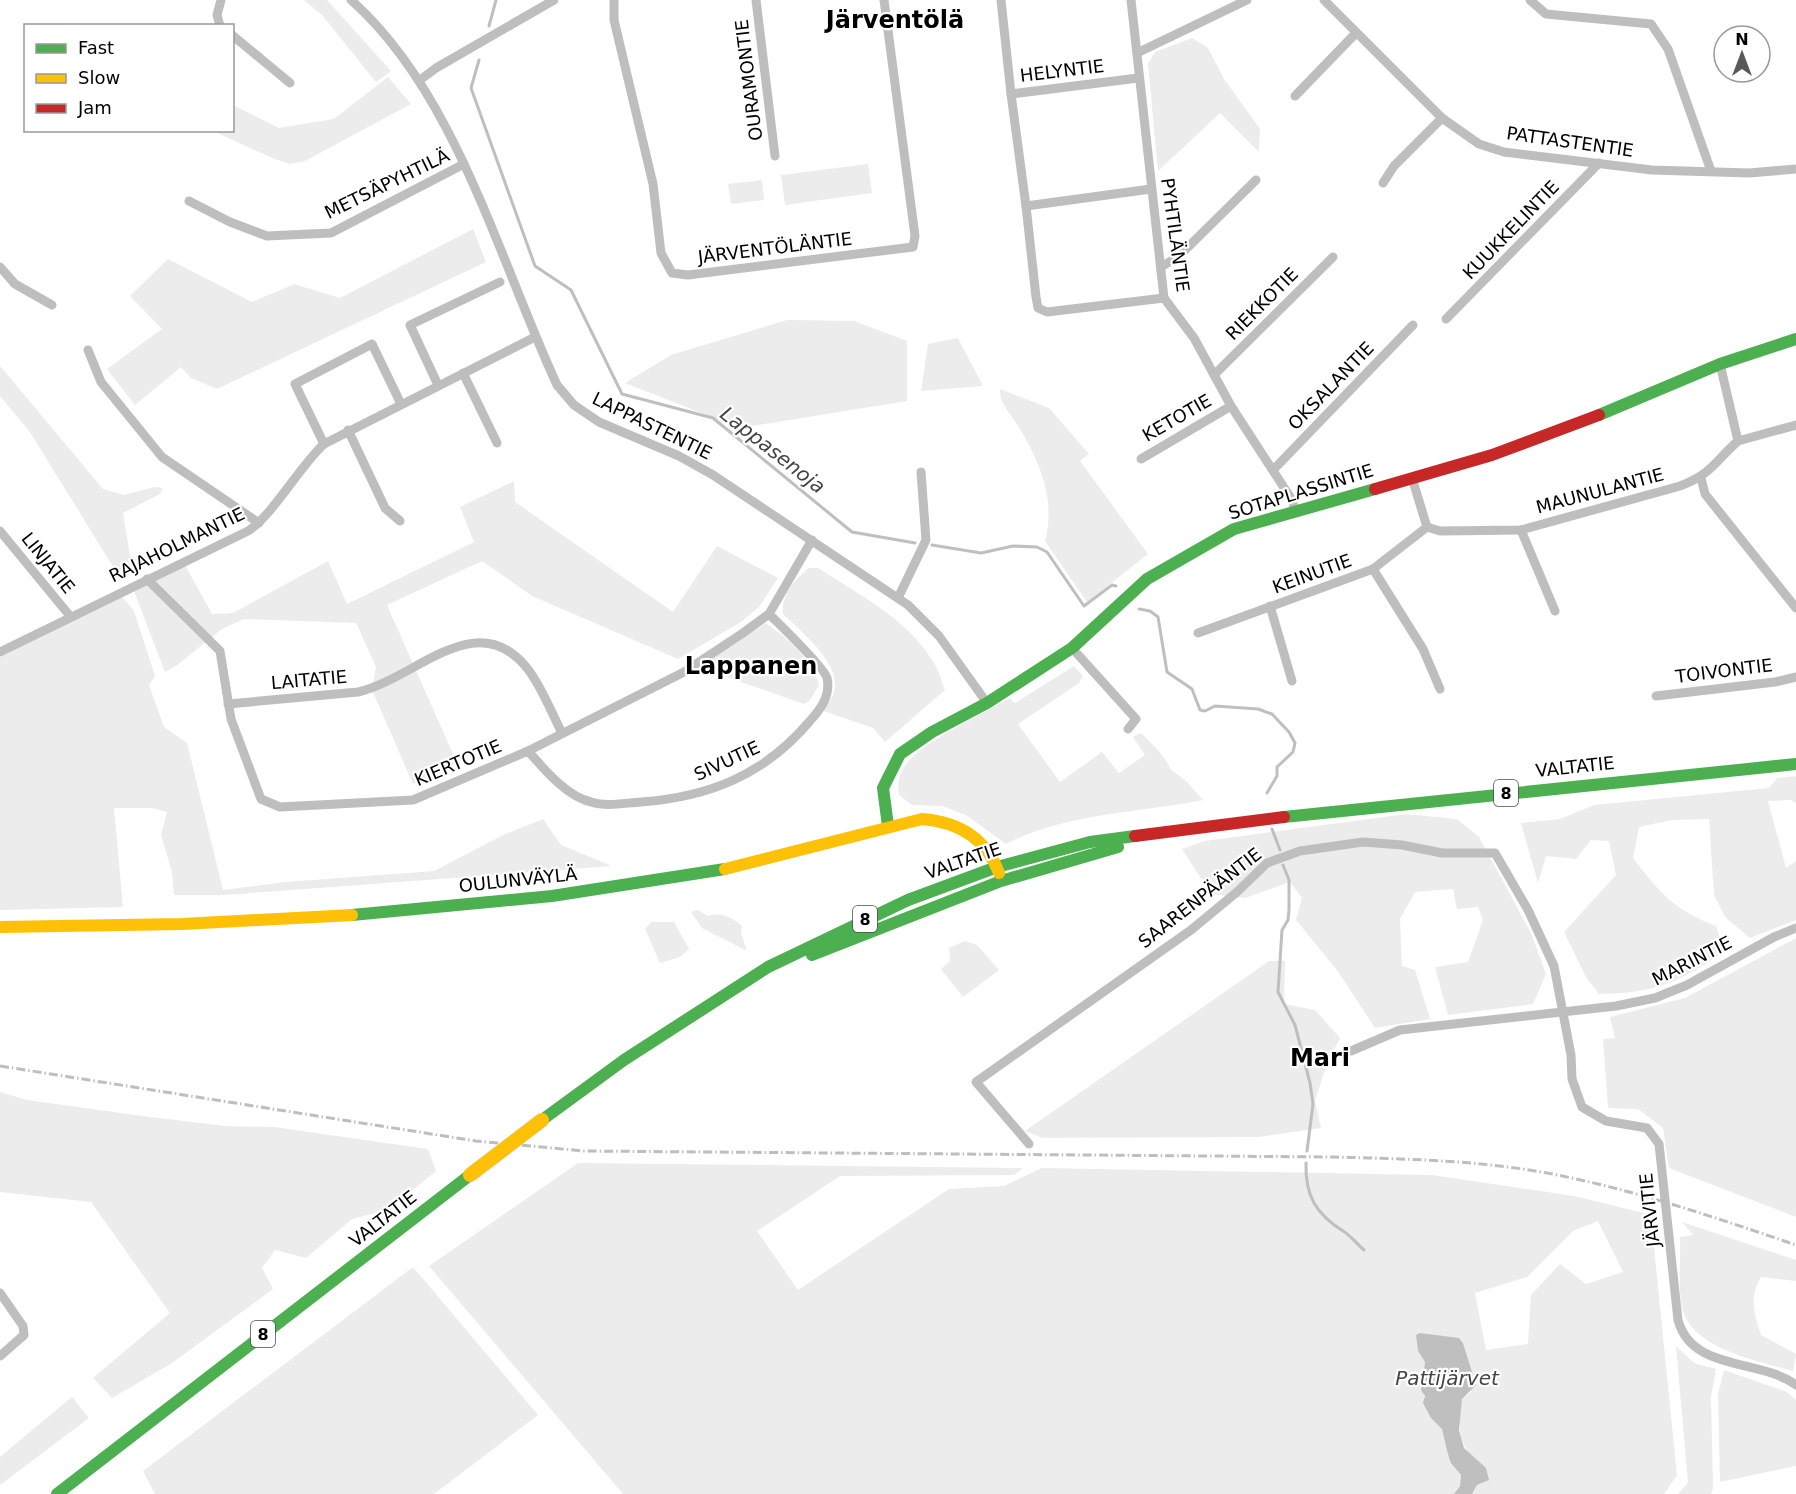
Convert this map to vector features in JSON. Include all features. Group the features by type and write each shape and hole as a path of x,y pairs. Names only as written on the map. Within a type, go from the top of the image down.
{"main road":[{"name":"SOTAPLASSINTIE","path":"888,826 882,788 900,754 932,732 987,703 1072,648 1147,579 1234,529 1492,455 1556,432 1720,364 1796,339"},
{"name":"VALTATIE","path":"57,1494 470,1175 624,1060 741,987 768,966 908,900 997,867 1090,842 1215,824 1796,764"},
{"name":"OULUNVÄYLÄ","path":"0,927 161,924 302,917 563,894 733,868 922,819 952,822 973,834 982,843 997,867 1001,881"},
{"name":"VALTATIE","path":"741,987 893,922 1001,881 1117,847 1215,824"}],"street":[{"path":"219,24 217,15 221,0"},
{"name":"LAPPASTENTIE","path":"351,0 387,38 420,80 464,164 557,385 574,405 599,422 679,456 713,475 898,598 939,636 987,703"},
{"path":"420,80 436,68 554,0"},
{"name":"JÄRVENTÖLÄNTIE","path":"614,0 614,20 653,184 661,253 672,273 688,275 913,247 915,236 884,0"},
{"name":"OURAMONTIE","path":"756,0 775,156"},
{"name":"HELYNTIE","path":"1001,0 1011,94 1138,78"},
{"name":"PYHTILÄNTIE","path":"1131,0 1164,298 1194,339 1231,406 1292,500 1295,511"},
{"path":"1137,53 1246,0"},
{"name":"PATTASTENTIE","path":"1324,0 1443,118 1479,144 1504,152 1652,170 1749,173 1796,169"},
{"path":"1530,0 1546,14 1651,24 1668,49 1711,171"},
{"path":"1295,96 1356,33"},
{"path":"234,37 290,83"},
{"path":"1011,94 1038,308 1047,312 1164,298"},
{"path":"1383,183 1394,166 1443,118"},
{"name":"KUUKKELINTIE","path":"1446,319 1599,163"},
{"name":"METSÄPYHTILÄ","path":"189,201 230,222 267,236 331,233 464,164"},
{"path":"1161,267 1179,256 1256,180"},
{"path":"1026,206 1151,189"},
{"name":"RIEKKOTIE","path":"1214,375 1333,257"},
{"path":"0,267 15,284 51,305"},
{"path":"438,385 410,325 500,282"},
{"name":"OKSALANTIE","path":"1273,470 1413,325"},
{"name":"RAJAHOLMANTIE","path":"0,652 248,531 259,523 301,468 324,444 535,337"},
{"path":"324,444 295,384 372,344 401,404"},
{"path":"88,350 101,382 162,457 259,523"},
{"path":"1720,364 1738,441 1796,425"},
{"path":"463,373 497,443"},
{"name":"KETOTIE","path":"1141,459 1231,406"},
{"path":"348,430 385,508 400,521"},
{"name":"MAUNULANTIE","path":"1427,527 1440,531 1521,530 1680,486 1701,478 1738,441"},
{"path":"898,598 926,540 921,472"},
{"path":"1412,478 1427,527"},
{"path":"1701,478 1705,494 1796,608"},
{"name":"KEINUTIE","path":"1198,633 1373,569 1427,527"},
{"path":"1521,530 1555,610"},
{"name":"LINJATIE","path":"0,531 70,616"},
{"name":"KIERTOTIE","path":"147,579 182,609 220,651 234,730 261,799 280,807 413,800 528,751 684,672 769,614 812,540"},
{"path":"1373,569 1423,649 1440,689"},
{"path":"1270,606 1292,681"},
{"name":"SIVUTIE","path":"528,751 578,798 604,804 685,798 711,789 763,765 788,746 819,710 828,691 826,675 769,614"},
{"name":"LAITATIE","path":"228,704 358,692 390,681 461,644 472,641 491,642 504,649 526,668 562,733"},
{"path":"1072,648 1136,719 1128,729"},
{"name":"TOIVONTIE","path":"1656,696 1775,682 1796,677"},
{"name":"SAARENPÄÄNTIE","path":"1029,1143 976,1082 1191,930 1237,892 1267,863 1300,852 1363,842 1402,845 1442,854 1495,853 1550,954 1563,1011"},
{"name":"MARINTIE","path":"1351,1051 1400,1030 1616,1006 1655,998 1687,985 1774,937 1796,928"},
{"name":"JÄRVITIE","path":"1563,1011 1571,1055 1572,1079 1582,1107 1606,1121 1647,1128 1659,1144 1678,1320 1685,1337 1706,1354 1782,1377 1796,1385"},
{"path":"0,1293 22,1326 24,1335 0,1356"}],"shaded area":[{"path":"304,0 327,0 391,71 376,82 322,15"},
{"path":"1192,38 1208,48 1224,79 1260,129 1259,152 1220,113 1158,171 1148,64 1155,52"},
{"path":"388,77 411,104 305,161 290,164 215,132 234,132 234,106 279,128 334,119"},
{"path":"868,164 872,193 785,205 781,175"},
{"path":"762,180 764,200 731,204 728,184"},
{"path":"473,229 486,262 217,389 191,378 181,367 135,405 107,369 162,329 130,296 168,259 252,302 294,284 340,298"},
{"path":"787,320 854,321 907,341 907,401 740,428 625,383 671,355"},
{"path":"958,338 983,386 921,391 928,344"},
{"path":"0,366 103,489 124,495 154,487 163,488 160,494 123,513 130,555 137,568 120,578 30,432 0,396"},
{"path":"1000,389 1049,408 1089,454 1080,461 1148,554 1087,602 1045,541 1049,510 1044,481 1033,453 1003,404"},
{"path":"514,481 515,502 673,612 717,546 778,578 759,607 741,622 678,659 532,596 482,561 387,605 457,763 413,784 372,690 376,667 356,623 244,619 222,629 176,666 165,672 134,591 185,565 212,614 233,613 328,561 347,604 474,542 460,507"},
{"path":"809,568 818,568 895,619 921,645 938,670 945,690 885,742 873,728 821,710 833,695 835,684 833,673 820,651 783,614 786,594"},
{"path":"121,595 134,611 155,676 149,685 164,727 187,743 223,890 286,882 434,871 503,835 543,819 561,845 612,866 225,895 174,895 172,872 161,835 167,812 152,808 114,808 123,907 0,910 0,657"},
{"path":"766,623 798,650 816,675 819,685 810,700 804,704 698,667"},
{"path":"1074,666 1083,676 1079,683 1018,724 1060,782 1102,752 1119,773 1145,755 1133,737 1141,733 1162,756 1170,769 1185,780 1203,800 1078,820 1029,834 1006,844 966,815 942,806 912,805 899,795 899,779 906,764 914,755 954,728 1010,698 1015,703"},
{"path":"1796,776 1796,803 1791,800 1768,801 1786,868 1796,861 1796,920 1750,938 1725,917 1714,895 1709,819 1672,820 1639,827 1633,858 1660,891 1678,907 1716,926 1724,952 1693,972 1665,984 1636,991 1599,994 1586,977 1564,932 1616,875 1609,841 1591,840 1576,859 1546,856 1538,883 1521,823 1560,819 1594,805 1769,788 1777,778"},
{"path":"1406,814 1457,819 1479,837 1531,933 1546,974 1533,1004 1448,1015 1435,967 1468,962 1483,920 1478,907 1457,909 1453,889 1415,892 1400,919 1402,966 1415,970 1430,1019 1375,1028 1337,970 1296,920 1302,898 1290,882 1245,898 1211,894 1182,849 1204,841"},
{"path":"698,910 708,916 726,916 742,926 741,933 747,951 702,928 691,912"},
{"path":"651,922 674,922 689,949 680,957 660,963 645,929"},
{"path":"1796,938 1796,1217 1669,1168 1663,1128 1638,1109 1608,1108 1603,1039 1615,1038 1610,1017 1685,998"},
{"path":"965,941 977,945 999,970 963,997 941,969 950,961 949,948"},
{"path":"1269,961 1285,961 1284,1004 1315,1010 1340,1038 1327,1063 1315,1101 1321,1128 1258,1137 1042,1138 1025,1131"},
{"path":"0,1092 27,1100 150,1117 226,1126 274,1127 428,1149 436,1171 388,1210 352,1219 306,1258 275,1250 262,1268 273,1289 172,1363 112,1398 93,1378 170,1313 91,1202 0,1192"},
{"path":"578,1163 1023,1168 1014,1175 840,1176 757,1231 798,1290 949,1189 1004,1186 1042,1168 1432,1175 1574,1196 1648,1214 1654,1247 1677,1475 1664,1494 1472,1494 1486,1468 1470,1455 1460,1429 1462,1399 1471,1392 1471,1370 1463,1343 1420,1333 1418,1351 1425,1362 1424,1398 1430,1414 1442,1429 1449,1453 1461,1475 1460,1486 1454,1494 623,1494 429,1266","holes":["1598,1221 1623,1272 1586,1284 1560,1264 1531,1295 1528,1344 1486,1350 1475,1293 1527,1277 1573,1231"]},
{"path":"1682,1222 1796,1260 1796,1281 1761,1277 1754,1299 1761,1335 1796,1354 1793,1371 1730,1352 1700,1335 1690,1324 1683,1311 1680,1293 1680,1237 1693,1235"},
{"path":"413,1267 538,1415 434,1494 155,1494 143,1471"},
{"path":"1676,1346 1694,1363 1716,1369 1711,1397 1713,1488 1711,1494 1678,1494 1688,1483"},
{"path":"1724,1370 1787,1392 1796,1400 1796,1466 1720,1482 1718,1394"},
{"path":"72,1397 89,1418 0,1485 0,1457"}],"water":[{"name":"Pattijärvet","path":"1420,1333 1459,1338 1463,1343 1476,1385 1462,1399 1459,1430 1464,1448 1486,1468 1489,1480 1477,1485 1472,1494 1454,1494 1460,1486 1461,1475 1451,1463 1442,1429 1431,1418 1423,1403 1425,1396 1421,1390 1425,1362 1418,1351 1416,1335"}],"waterway":[{"name":"Lappasenoja","path":"489,26 496,0"},
{"name":"Lappasenoja","path":"479,60 471,88 535,266 571,290 622,394 713,418 852,532 915,543"},
{"name":"Lappasenoja","path":"932,545 981,553 1013,546 1037,547 1047,552 1084,606 1112,585 1116,586"},
{"path":"1139,609 1150,611 1158,617 1167,672 1192,689 1200,710 1205,711 1215,706 1258,709 1272,714 1289,732 1295,743 1293,752 1277,767 1277,776 1267,793"},
{"path":"1272,829 1280,850"},
{"path":"1283,865 1289,880 1289,910 1288,920 1282,930 1278,992 1295,1025 1310,1083 1313,1104 1307,1151"},
{"path":"1306,1163 1310,1195 1319,1211 1364,1250"}],"railway":[{"path":"0,1066 476,1141 584,1151 1334,1157 1494,1165 1547,1173 1642,1195 1796,1245"}],"traffic: fast":[{"path":"1599,415 1720,364 1796,339"},
{"path":"888,826 883,788 900,754 932,732 987,703 1072,648 1147,579 1234,529 1375,489"},
{"path":"1284,817 1796,764"},
{"path":"542,1120 624,1060 768,967 908,900 997,867 1090,842 1135,836"},
{"path":"812,955 1001,881 1118,847"},
{"path":"352,915 552,896 725,869"},
{"path":"57,1494 470,1175"}],"traffic: slow":[{"path":"725,869 922,819 959,828 979,841 987,850 999,873"},
{"path":"0,927 182,924 352,915"},
{"path":"470,1175 542,1120"}],"traffic: jam":[{"path":"1375,489 1492,455 1599,415"},
{"path":"1135,836 1284,817"}],"district":[{"name":"Järventölä","path":"895,20"},
{"name":"Lappanen","path":"751,666"},
{"name":"Mari","path":"1320,1058"}]}
